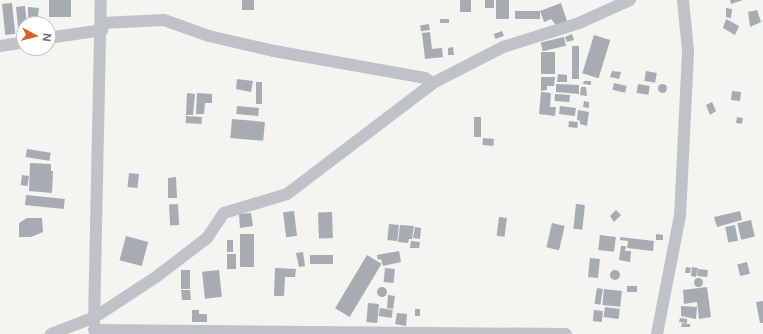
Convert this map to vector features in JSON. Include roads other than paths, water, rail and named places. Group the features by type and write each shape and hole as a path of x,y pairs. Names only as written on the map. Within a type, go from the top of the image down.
{"street":[{"path":"101,0 94,332 566,334"},
{"path":"51,334 95,317 156,278 207,238 224,213 287,194 433,83 503,47 579,24 630,0"},
{"path":"657,334 680,216 688,51 683,0"},
{"path":"56,36 101,26 164,20 209,36 425,78 433,83"},
{"path":"0,46 16,43"}]}
